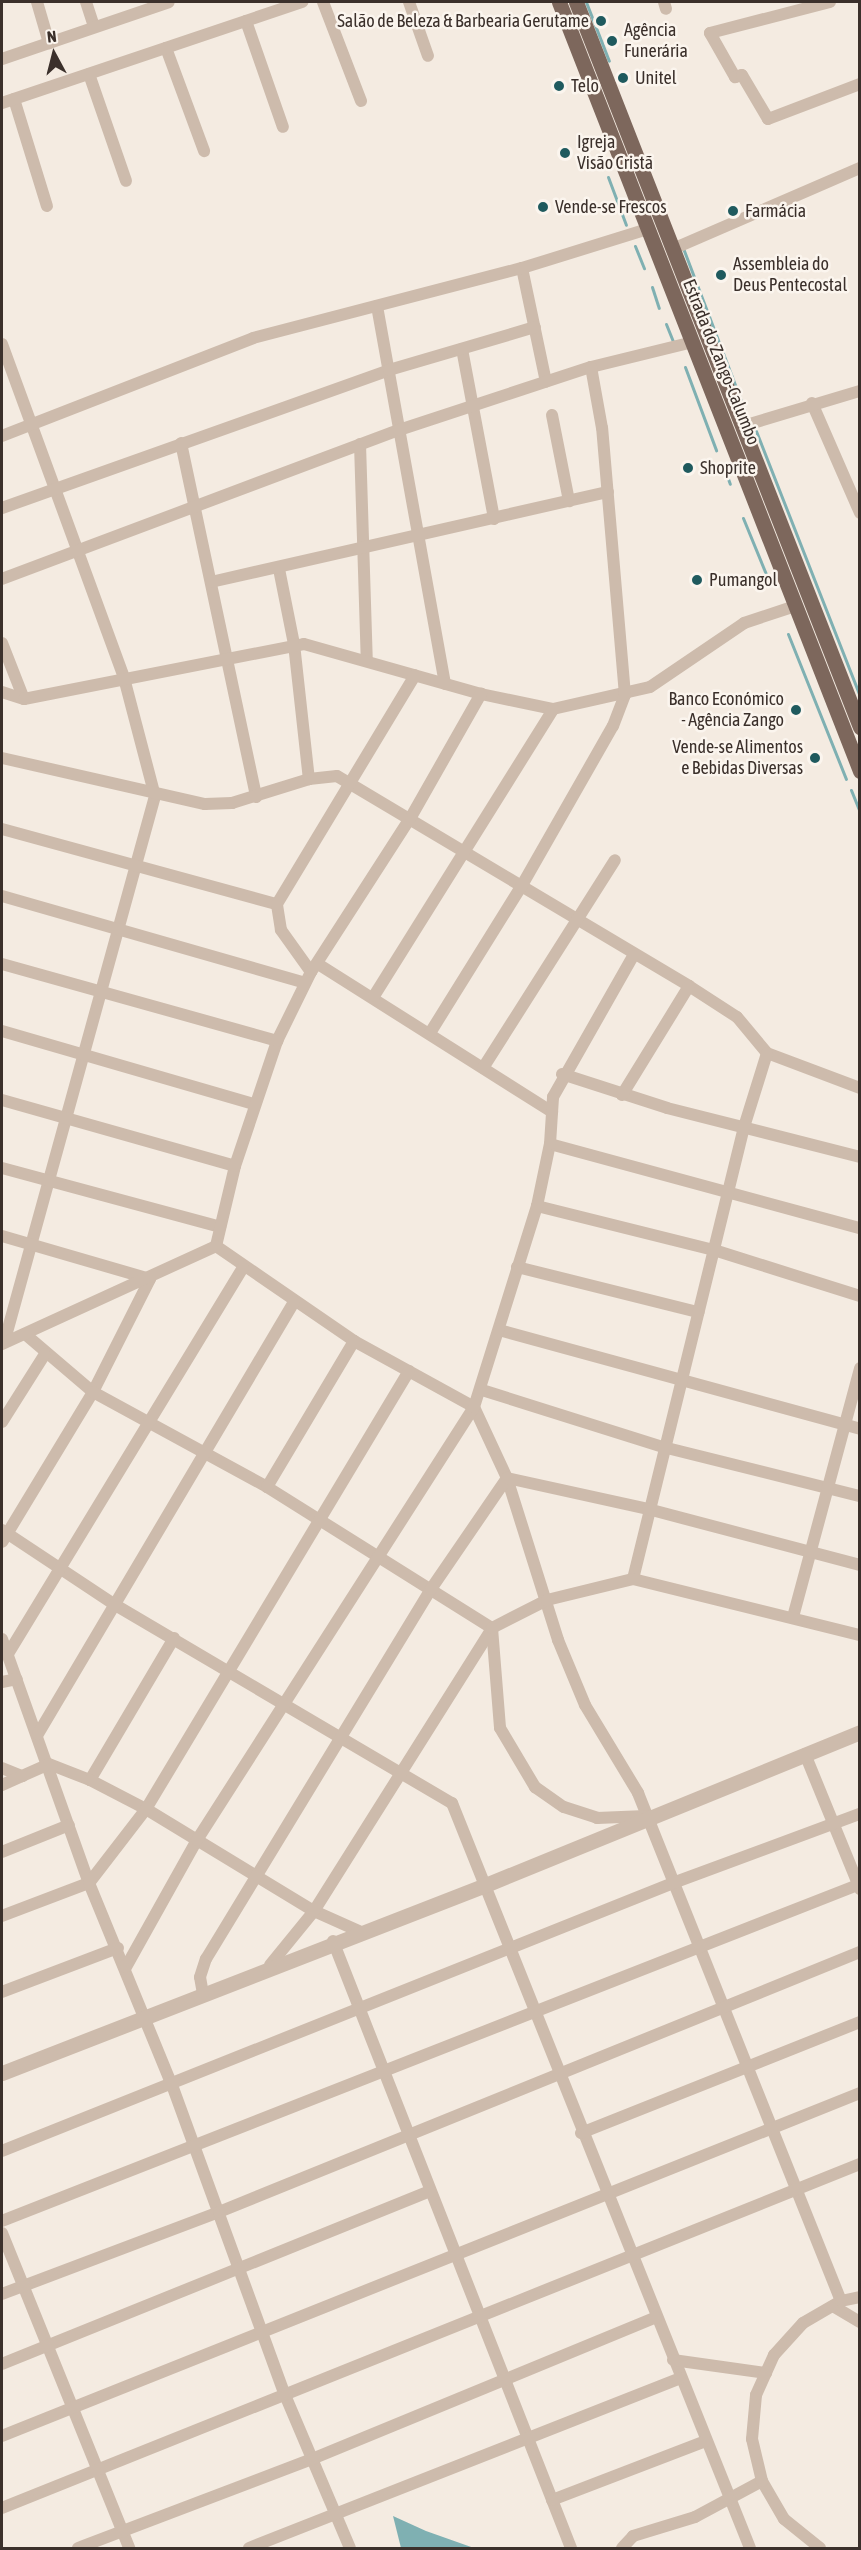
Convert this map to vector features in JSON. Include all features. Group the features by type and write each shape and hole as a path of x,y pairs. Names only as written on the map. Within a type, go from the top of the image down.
{"main road":[{"name":"Estrada do Zango-Calumbo","path":"559,2 645,230 693,342 860,771"},
{"name":"Estrada do Zango-Calumbo","path":"576,2 675,248 860,727"}],"street":[{"path":"37,2 49,43"},
{"path":"86,2 94,27"},
{"path":"2,59 94,27 130,7 169,2"},
{"path":"2,104 302,2"},
{"path":"323,2 361,101"},
{"path":"409,2 428,56"},
{"path":"830,2 710,33 735,77 742,75 768,119 860,84"},
{"path":"246,21 283,127"},
{"path":"166,48 204,151"},
{"path":"89,74 126,181"},
{"path":"14,99 47,206"},
{"path":"675,248 860,168"},
{"path":"2,436 254,339 522,268 645,230"},
{"path":"522,268 546,382"},
{"path":"377,306 445,684"},
{"path":"2,508 389,370 535,327"},
{"path":"2,579 399,430 591,367 693,342"},
{"path":"2,344 5,363 30,424 124,678 155,796 134,864 31,1244 8,1304 3,1343 150,1279 216,1246"},
{"path":"462,349 470,406 494,519"},
{"path":"430,1033 521,888 613,726 625,695 608,492 591,367"},
{"path":"743,426 812,403 860,391"},
{"path":"812,403 860,513"},
{"path":"552,415 569,501"},
{"path":"181,443 256,797"},
{"path":"360,444 366,549 367,662"},
{"path":"211,582 418,538 608,492"},
{"path":"279,569 294,644 309,779"},
{"path":"2,706 4,692 24,699 294,644 481,694 553,709 625,695 675,673 744,623 795,606"},
{"path":"2,643 24,699"},
{"path":"311,973 280,930 277,904 354,783 415,675"},
{"path":"216,1246 254,1104 277,1041 311,973 411,817 481,694"},
{"path":"374,996 553,709"},
{"path":"2,758 155,796 205,804 256,797 309,779 337,776 354,783 411,817 463,853 633,956 689,986 737,1017 767,1053 860,1088"},
{"path":"2,829 277,904"},
{"path":"483,1068 615,860"},
{"path":"2,896 118,927 311,973 374,996 552,1112"},
{"path":"126,1967 197,1840 474,1407 482,1390 537,1206 550,1144 552,1112 562,1074 633,956"},
{"path":"2,964 277,1041"},
{"path":"622,1095 689,986"},
{"path":"2,1031 83,1052 254,1104"},
{"path":"633,1579 663,1447 744,1127 767,1053"},
{"path":"562,1074 622,1095 860,1157"},
{"path":"2,1100 236,1166"},
{"path":"550,1144 860,1228"},
{"path":"2,1168 220,1227"},
{"path":"537,1206 714,1250 860,1296"},
{"path":"2,1236 150,1279"},
{"path":"216,1246 243,1268 354,1341 474,1407 507,1478 558,1640 585,1705 624,1767 645,1816 796,2189 837,2304 860,2322"},
{"path":"517,1267 698,1312"},
{"path":"8,1654 147,1422 243,1268"},
{"path":"150,1279 93,1392 3,1535 341,1740 404,1773 452,1803 474,1848 483,1886 510,1949 604,2193 631,2253 750,2548"},
{"path":"38,1734 117,1606 294,1302"},
{"path":"499,1330 860,1429"},
{"path":"25,1335 93,1392 267,1487 492,1628"},
{"path":"267,1487 354,1341"},
{"path":"2,1422 45,1354"},
{"path":"793,1617 808,1551 860,1368"},
{"path":"2,1917 89,1883 146,1809 409,1371"},
{"path":"482,1390 663,1447 860,1496"},
{"path":"507,1478 648,1509 860,1565"},
{"path":"203,1994 200,1977 206,1959 431,1589 507,1478"},
{"path":"270,1965 314,1911 404,1773 492,1628 547,1600 633,1579 860,1635"},
{"path":"492,1628 500,1728 535,1787 564,1807 597,1818 645,1816"},
{"path":"2,1638 49,1764 89,1883 126,1967 172,2085 241,2268 285,2395 350,2548"},
{"path":"90,1780 174,1638"},
{"path":"2,1682 17,1679"},
{"path":"2,2073 146,2018 270,1965 483,1886 645,1816 860,1732"},
{"path":"2,2221 697,1944 859,1886 832,1825 805,1754"},
{"path":"2,1785 49,1764 90,1780 146,1809 314,1911 359,1931"},
{"path":"2,1768 22,1776"},
{"path":"2,2151 673,1883 860,1814"},
{"path":"2,1851 69,1825"},
{"path":"333,1941 571,2548"},
{"path":"2,1992 118,1948"},
{"path":"2,2294 219,2212 407,2132 860,1952"},
{"path":"581,2133 860,2022"},
{"path":"2,2436 73,2410 454,2253 771,2126 860,2093"},
{"path":"2,2508 480,2317 631,2253 860,2164"},
{"path":"2,2364 430,2191"},
{"path":"2,2233 25,2285 129,2548"},
{"path":"820,2548 784,2519 762,2481 752,2439 756,2395 774,2355 803,2323 837,2304 860,2297"},
{"path":"78,2548 312,2459 656,2317"},
{"path":"673,2360 766,2373"},
{"path":"249,2548 681,2378"},
{"path":"552,2500 706,2441"},
{"path":"622,2548 633,2536 695,2517 762,2481"}],"water":[{"path":"393,2516 426,2531 474,2548 401,2548"}],"waterway":[{"path":"586,2 609,61"},
{"path":"608,177 626,225"},
{"path":"635,246 644,268"},
{"path":"683,248 746,414"},
{"path":"652,287 659,308"},
{"path":"666,324 673,341"},
{"path":"685,367 716,450"},
{"path":"756,431 860,697"},
{"path":"723,465 730,484"},
{"path":"743,518 768,579"},
{"path":"788,634 846,779"},
{"path":"851,790 860,812"}],"place":[{"name":"Salão de Beleza & Barbearia Gerutame","path":"601,21"},
{"name":"Agência Funerária","path":"612,41"},
{"name":"Unitel","path":"623,78"},
{"name":"Telo","path":"559,86"},
{"name":"Igreja Visão Cristã","path":"565,153"},
{"name":"Vende-se Frescos","path":"543,207"},
{"name":"Farmácia","path":"733,211"},
{"name":"Assembleia do Deus Pentecostal","path":"721,275"},
{"name":"Shoprite","path":"688,468"},
{"name":"Pumangol","path":"697,580"},
{"name":"Banco Económico - Agência Zango","path":"796,710"},
{"name":"Vende-se Alimentos e Bebidas Diversas","path":"815,758"}]}
